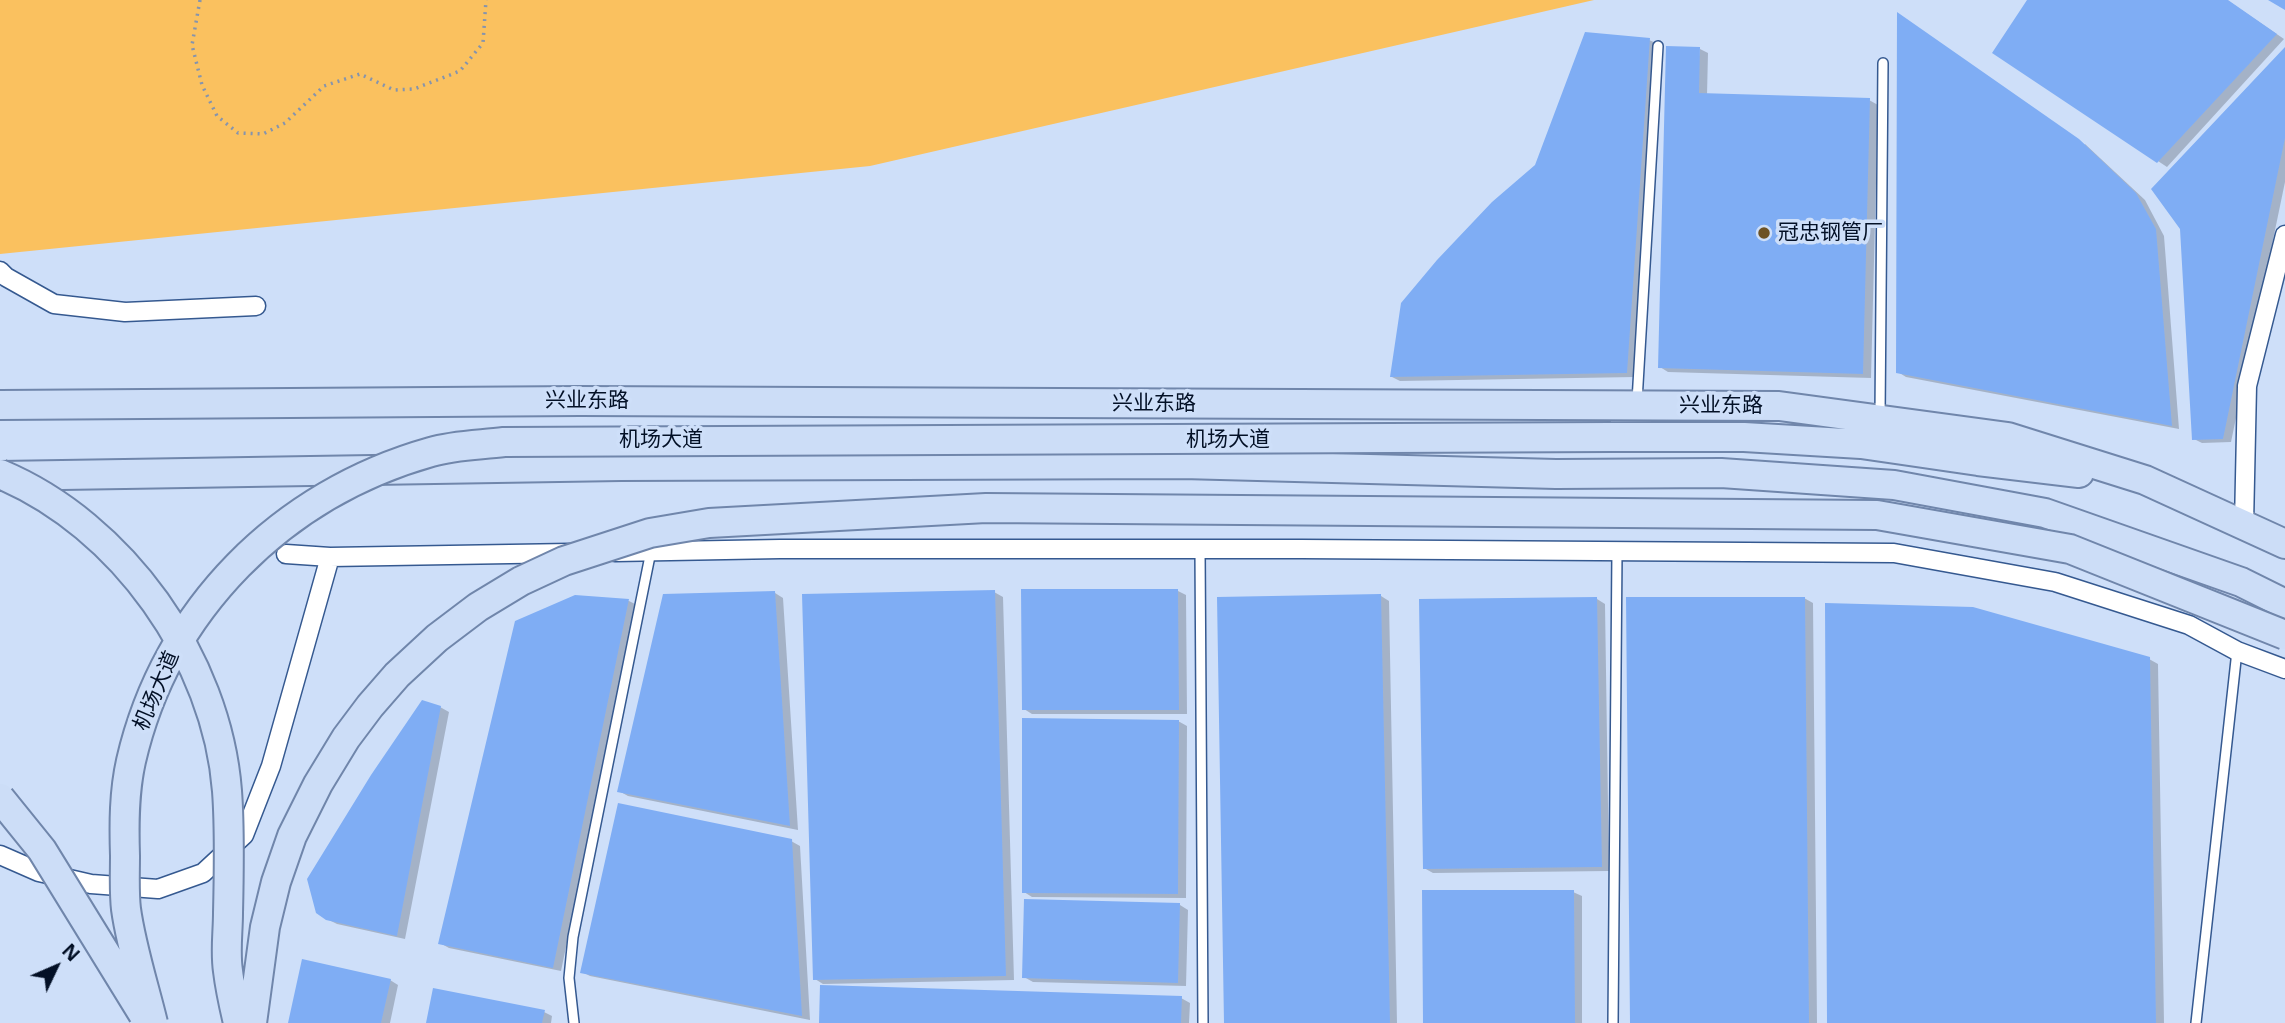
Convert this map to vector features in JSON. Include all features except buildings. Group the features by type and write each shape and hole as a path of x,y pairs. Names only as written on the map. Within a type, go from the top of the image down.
{"main road":[{"name":"兴业东路","path":"0,405 580,401 1779,406 2008,438 2145,480 2285,544"},
{"name":"机场大道","path":"151,1023 126,909 124,817 131,763 145,713 163,668 187,626 210,594 278,529 365,475 433,451 504,442 1744,436 1861,444 1978,461 2145,480"},
{"path":"0,475 621,466 1155,464 1556,474 1721,473 1894,485 2045,513 2241,582 2285,604"},
{"path":"0,475 44,497 105,545 134,576 166,618 188,653 201,682 222,751 227,792 227,969 238,1023"},
{"path":"252,1023 265,927 276,882 292,836 318,784 346,738 370,706 437,638 478,607 521,581 564,561 650,533 709,523 986,508 1877,515 2070,549 2285,635"},
{"path":"0,798 41,850 151,1023"}],"street":[{"path":"2244,524 2247,386 2285,235"},
{"path":"0,271 54,304 125,312 256,306"},
{"path":"286,554 330,557 651,551 1200,549 1894,553 2055,582 2189,625 2237,651 2285,669"},
{"path":"0,855 39,872 91,884 158,889 203,873 244,835 271,766 330,557"}],"lane":[{"path":"1637,406 1658,46"},
{"path":"1880,420 1882,63"},
{"path":"1200,549 1203,1023"},
{"path":"574,1023 569,978 573,937 651,551"},
{"path":"1613,1023 1617,551"},
{"path":"2196,1023 2237,651"}],"path":[{"path":"200,0 192,45 202,85 217,116 238,133 263,134 285,123 324,86 360,74 394,90 414,89 460,71 483,43 486,0"}],"shaded area":[{"path":"0,0 1594,0 870,166 0,254"}],"place":[{"name":"冠忠钢管厂","path":"1764,233"}]}
